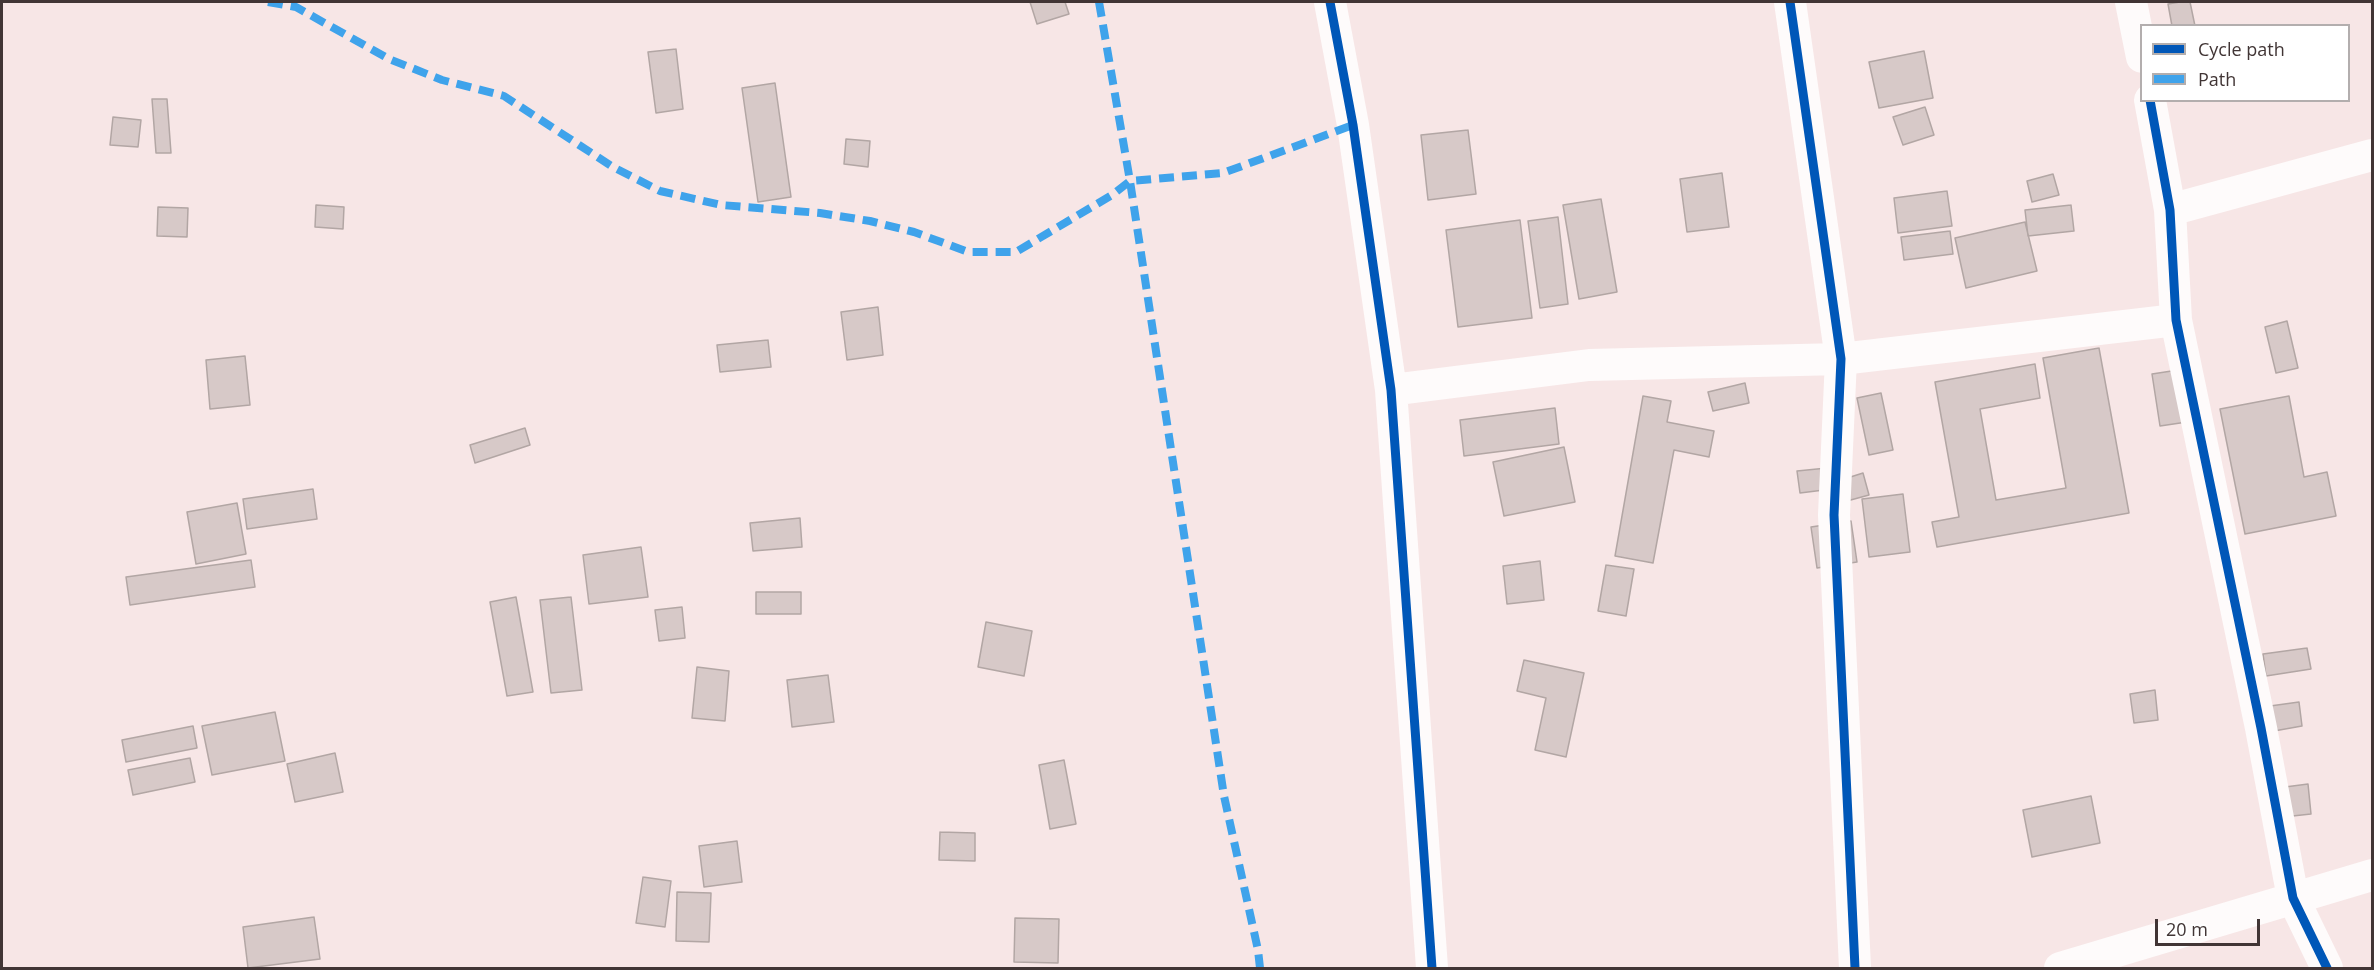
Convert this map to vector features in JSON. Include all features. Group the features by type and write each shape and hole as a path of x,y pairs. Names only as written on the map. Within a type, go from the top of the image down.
{"street":[{"path":"1330,2 1353,125 1390,390 1432,969"},
{"path":"1790,2 1841,359 1834,515 1855,969"},
{"path":"2131,2 2140,47"},
{"path":"2150,102 2170,210 2176,320 2261,728 2293,898 2327,969"},
{"path":"2170,210 2373,155"},
{"path":"1390,390 1589,365 1841,359 2176,320"},
{"path":"2060,969 2373,875"}],"building":[{"path":"1030,2 1065,2 1069,14 1037,24"},
{"path":"2190,2 2195,24 2172,24 2168,4"},
{"path":"676,49 683,109 656,113 648,52"},
{"path":"1924,51 1933,98 1879,108 1869,62"},
{"path":"775,83 791,197 758,202 742,88"},
{"path":"152,99 167,99 171,153 156,153"},
{"path":"1925,107 1934,135 1903,145 1893,117"},
{"path":"113,117 141,120 138,147 110,145"},
{"path":"1468,130 1476,194 1428,200 1421,135"},
{"path":"846,139 870,141 868,167 844,164"},
{"path":"1722,173 1729,227 1687,232 1680,179"},
{"path":"2053,174 2059,195 2032,202 2027,181"},
{"path":"1947,191 1952,226 1898,233 1894,198"},
{"path":"1601,199 1617,292 1579,299 1563,205"},
{"path":"316,205 344,207 343,229 315,227"},
{"path":"2071,205 2074,231 2028,236 2025,210"},
{"path":"158,207 188,208 187,237 157,236"},
{"path":"1558,217 1568,304 1540,308 1528,221"},
{"path":"1520,220 1532,318 1458,327 1446,230"},
{"path":"2025,222 2037,271 1966,288 1955,238"},
{"path":"1950,231 1953,254 1904,260 1901,237"},
{"path":"878,307 883,355 847,360 841,312"},
{"path":"2287,321 2298,368 2276,373 2265,327"},
{"path":"768,340 771,367 720,372 717,345"},
{"path":"2099,348 2129,513 1937,547 1932,522 1959,517 1935,382 2035,364 2040,398 1980,409 1996,500 2066,488 2043,358"},
{"path":"245,356 250,405 210,409 206,360"},
{"path":"2178,370 2187,422 2160,426 2152,374"},
{"path":"1745,383 1749,403 1713,411 1708,392"},
{"path":"1881,393 1893,450 1869,455 1857,398"},
{"path":"1643,396 1671,401 1667,422 1714,431 1709,457 1674,450 1653,563 1615,556"},
{"path":"2289,396 2304,477 2327,472 2336,516 2245,534 2220,409"},
{"path":"1555,408 1559,444 1464,456 1460,420"},
{"path":"525,428 530,445 475,463 470,445"},
{"path":"1564,447 1575,502 1504,516 1493,462"},
{"path":"1837,467 1840,488 1800,493 1797,471"},
{"path":"1863,473 1869,495 1847,501 1841,480"},
{"path":"313,489 317,519 247,529 243,499"},
{"path":"1903,494 1910,552 1869,557 1862,499"},
{"path":"237,503 246,554 196,564 187,512"},
{"path":"800,518 802,547 753,551 750,523"},
{"path":"1851,521 1857,562 1817,568 1811,527"},
{"path":"641,547 648,597 589,604 583,555"},
{"path":"251,560 255,587 130,605 126,577"},
{"path":"1540,561 1544,600 1507,604 1503,566"},
{"path":"1606,565 1634,569 1626,616 1598,611"},
{"path":"756,592 801,592 801,614 756,614"},
{"path":"516,597 533,692 507,696 490,602"},
{"path":"571,597 582,690 551,693 540,600"},
{"path":"682,607 685,638 659,641 655,610"},
{"path":"986,622 1032,631 1024,676 978,667"},
{"path":"2307,648 2311,669 2266,676 2263,654"},
{"path":"1524,660 1584,673 1566,757 1535,750 1546,698 1517,691"},
{"path":"697,667 729,671 725,721 692,718"},
{"path":"828,675 834,722 792,727 787,680"},
{"path":"2155,690 2158,720 2134,723 2130,694"},
{"path":"2299,702 2302,726 2274,731 2270,706"},
{"path":"275,712 285,761 212,775 202,726"},
{"path":"193,726 197,748 126,762 122,740"},
{"path":"335,753 343,792 295,802 287,764"},
{"path":"190,758 195,782 133,795 128,770"},
{"path":"1064,760 1076,824 1050,829 1039,765"},
{"path":"2308,784 2311,814 2265,819 2262,790"},
{"path":"2091,796 2100,843 2032,857 2023,810"},
{"path":"940,832 975,833 975,861 939,860"},
{"path":"737,841 742,882 704,887 699,846"},
{"path":"643,877 671,881 665,927 636,923"},
{"path":"677,892 711,893 709,942 676,941"},
{"path":"314,917 320,959 248,968 243,927"},
{"path":"1015,918 1059,919 1058,963 1014,962"}],"marked path":[{"path":"268,2 296,7 389,59 442,80 504,96 613,167 660,191 721,205 820,213 870,221 914,232 968,252 1016,252 1112,195 1130,181 1223,173 1353,125"},
{"path":"1099,2 1130,181 1224,796 1260,968"}],"cycle path":[{"path":"1330,2 1353,125 1391,390 1432,968"},
{"path":"1790,2 1841,359 1834,515 1855,968"},
{"path":"2150,102 2170,210 2176,320 2261,728 2293,898 2327,968"}]}
